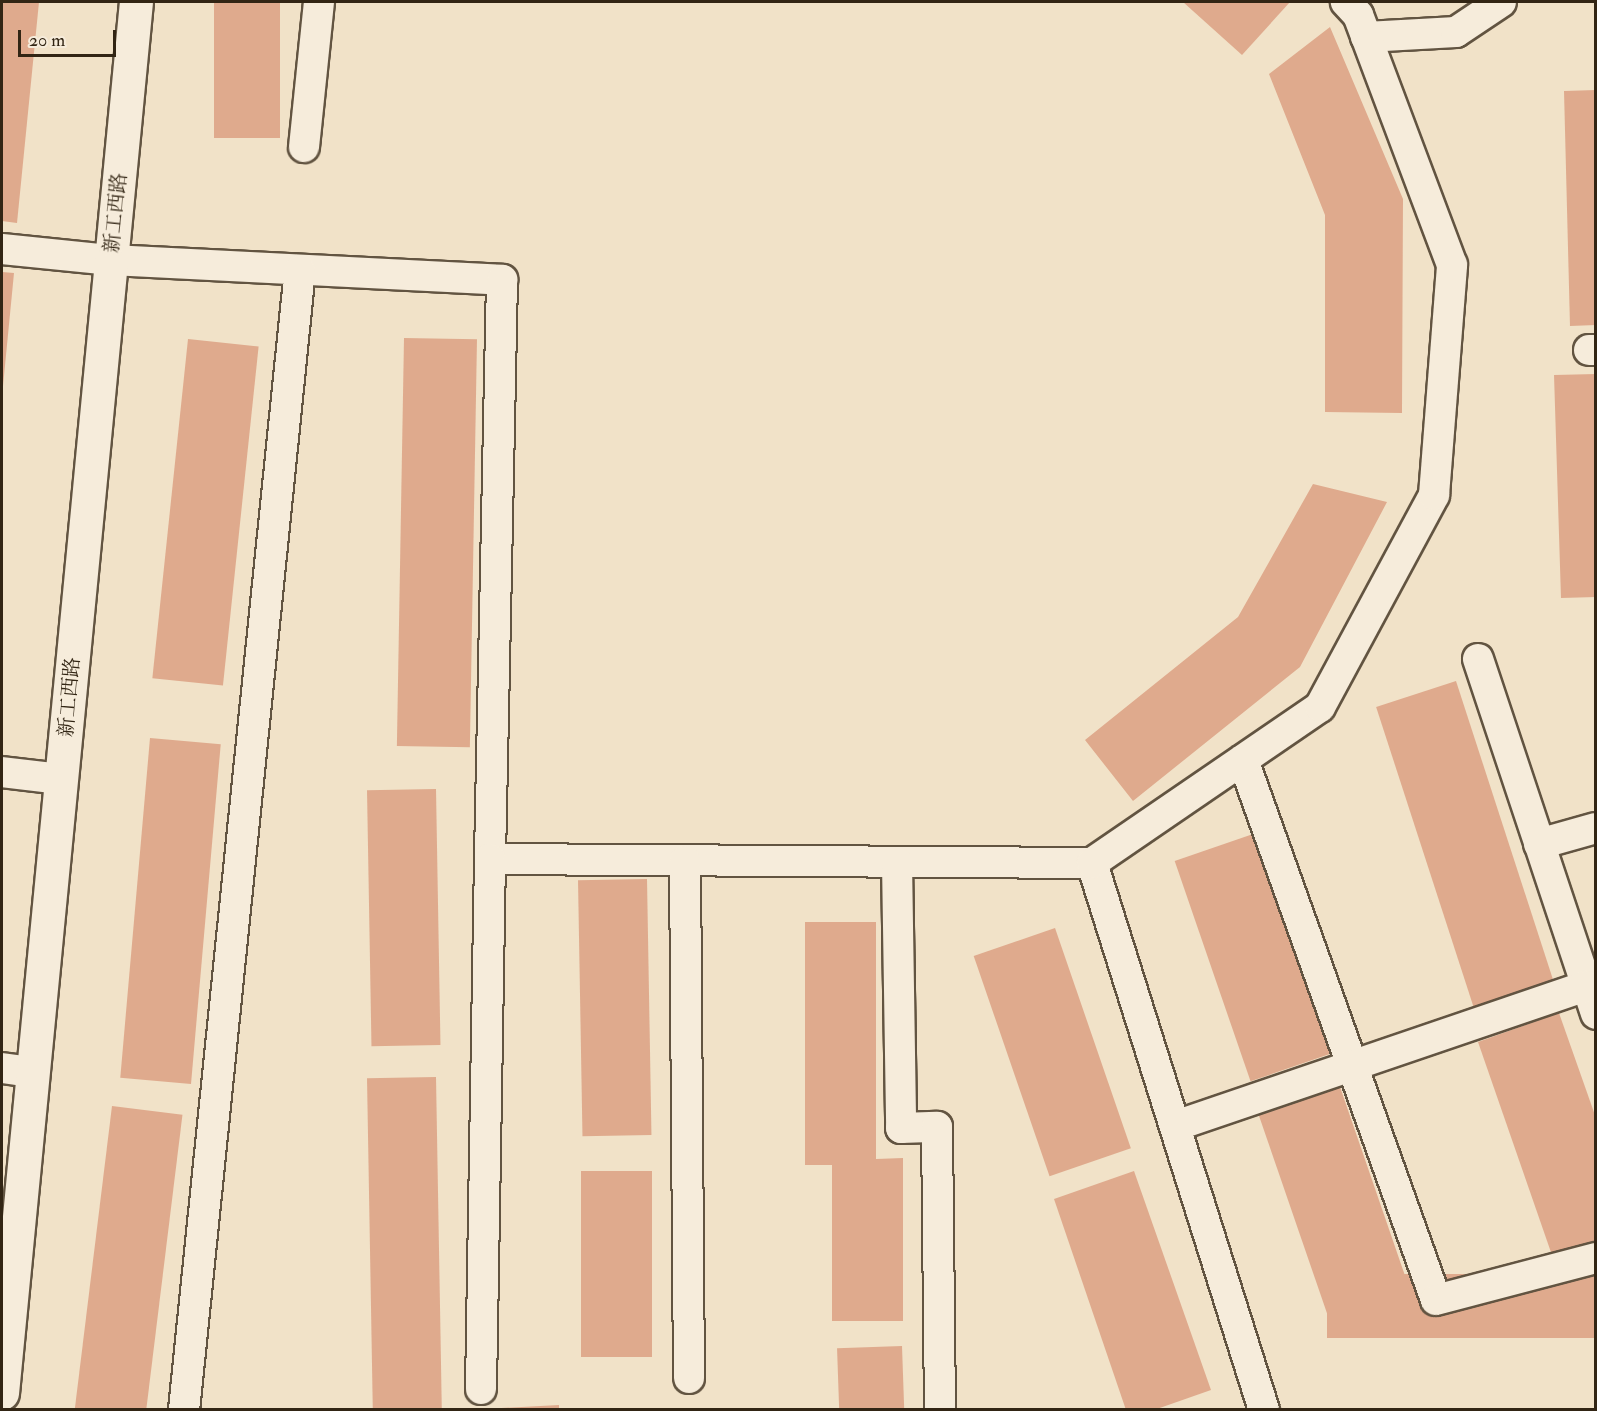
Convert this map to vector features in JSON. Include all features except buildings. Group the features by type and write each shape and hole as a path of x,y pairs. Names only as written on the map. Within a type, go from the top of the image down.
{"main road":[{"name":"新工西路","path":"2,1393 17,1070 61,779 136,2"}],"street":[{"path":"304,147 319,2"},
{"path":"490,859 1092,863 1320,707 1434,495 1452,265 1358,15 1346,2"},
{"path":"1366,37 1456,33 1501,2"},
{"path":"2,249 111,260 502,280 481,1389"},
{"path":"184,1410 300,270"},
{"path":"1478,659 1596,1014"},
{"path":"1243,759 1355,1064 1436,1300 1596,1258"},
{"path":"2,772 61,779"},
{"path":"1539,844 1596,828"},
{"path":"684,861 689,1378"},
{"path":"897,862 901,1128 937,1127 940,1410"},
{"path":"1092,863 1264,1410"},
{"path":"1174,1126 1586,986"}]}
